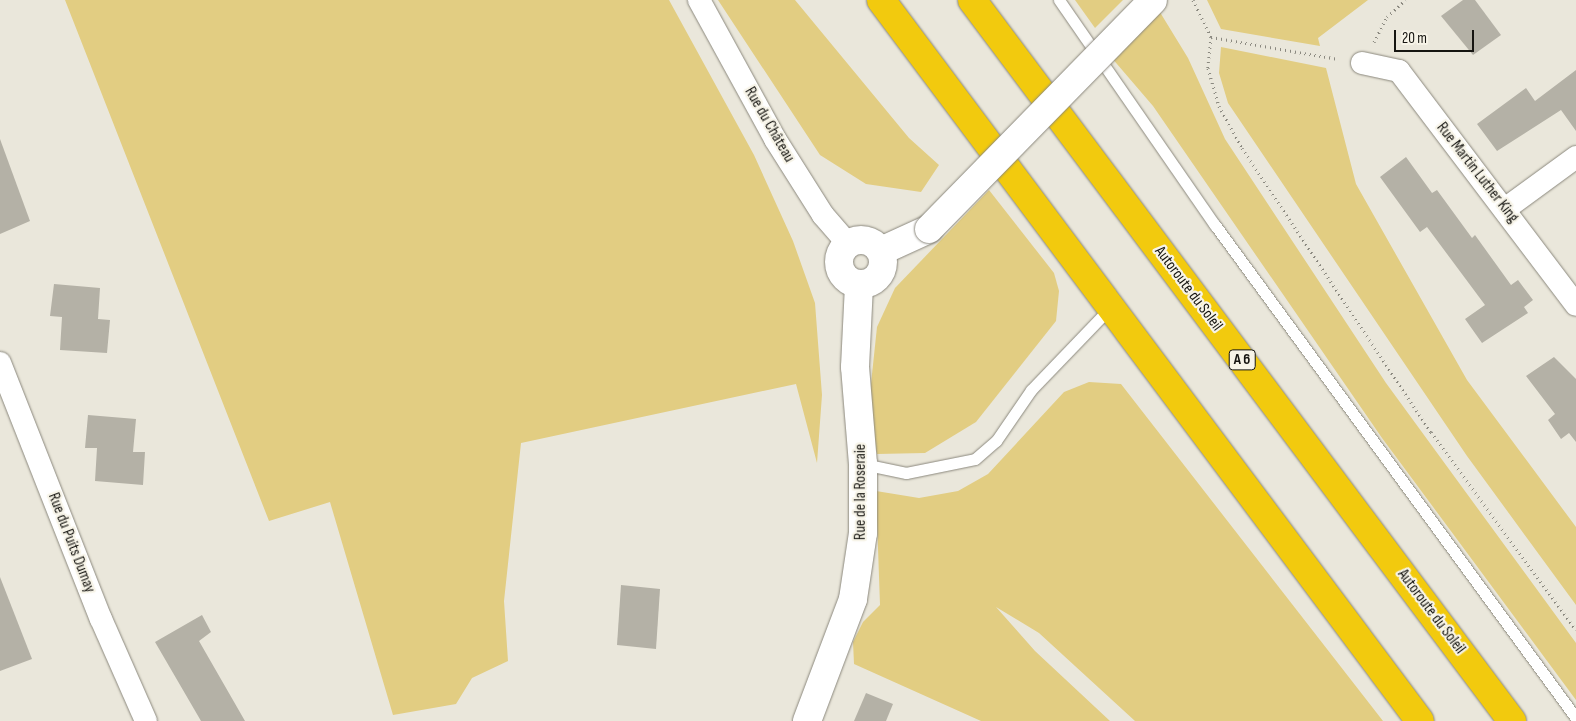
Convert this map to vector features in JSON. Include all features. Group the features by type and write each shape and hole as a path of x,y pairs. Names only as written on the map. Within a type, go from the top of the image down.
{"highway":[{"path":"881,0 1420,721"},
{"name":"Autoroute du Soleil","path":"972,0 1512,721"}],"street":[{"name":"Rue du Château","path":"699,0 775,139 823,215 847,243"},
{"path":"881,251 929,229 1153,0"},
{"name":"Rue Martin Luther King","path":"1362,63 1399,71 1576,305"},
{"path":"1505,209 1576,157"},
{"path":"860,239 872,242 881,251 880,274 871,282 859,284 848,281 838,262 847,243 860,239"},
{"name":"Rue de la Roseraie","path":"807,721 852,599 863,533 863,464 855,367 859,284"},
{"name":"Rue du Puits Dumay","path":"0,363 101,619 146,721"}],"lane":[{"path":"1060,0 1216,225 1576,718"},
{"path":"863,464 906,473 974,459 996,440 1031,390 1110,307"}],"path":[{"path":"1193,0 1211,37 1208,68 1216,96 1242,148 1426,425 1576,630"},
{"path":"1211,37 1362,63 1387,17 1405,0"}],"shaded area":[{"path":"65,0 669,0 754,155 793,241 815,303 822,395 817,463 796,384 521,443 504,601 508,661 472,678 456,704 393,715 330,502 269,521"},
{"path":"718,0 795,0 909,138 939,165 921,192 866,184 820,155"},
{"path":"1075,0 1123,0 1095,28"},
{"path":"1207,0 1368,0 1318,38 1320,46 1221,29"},
{"path":"1158,9 1188,58 1225,139 1386,383 1576,643 1576,700 1382,438 1153,106 1111,57"},
{"path":"1221,47 1326,68 1356,184 1467,380 1576,527 1576,605 1467,456 1228,103 1219,73"},
{"path":"989,190 1054,273 1059,291 1056,321 976,422 925,453 877,454 868,412 877,327 895,288"},
{"path":"1089,382 1121,384 1383,721 1135,721 1039,633 996,607 1035,651 1110,721 981,721 854,664 853,642 863,622 880,605 876,491 919,498 958,491 988,474 1064,392"}],"building":[{"path":"1463,0 1475,0 1501,35 1473,55 1441,16"},
{"path":"1576,70 1576,131 1561,110 1497,151 1477,124 1526,88 1535,101"},
{"path":"0,139 30,221 0,234"},
{"path":"1406,157 1432,193 1437,190 1472,238 1475,235 1511,285 1518,280 1533,300 1524,307 1528,313 1482,343 1465,319 1485,305 1427,227 1420,232 1380,177"},
{"path":"54,284 100,288 98,319 110,320 107,353 60,350 62,317 50,316"},
{"path":"1554,357 1576,379 1576,442 1569,433 1561,439 1548,420 1555,414 1526,376"},
{"path":"88,415 136,419 133,452 145,452 143,485 95,481 97,448 85,448"},
{"path":"0,577 32,659 0,671"},
{"path":"621,585 660,589 656,649 617,645"},
{"path":"202,615 211,632 199,641 245,721 201,721 155,642"},
{"path":"866,693 893,704 886,721 854,721"}]}
